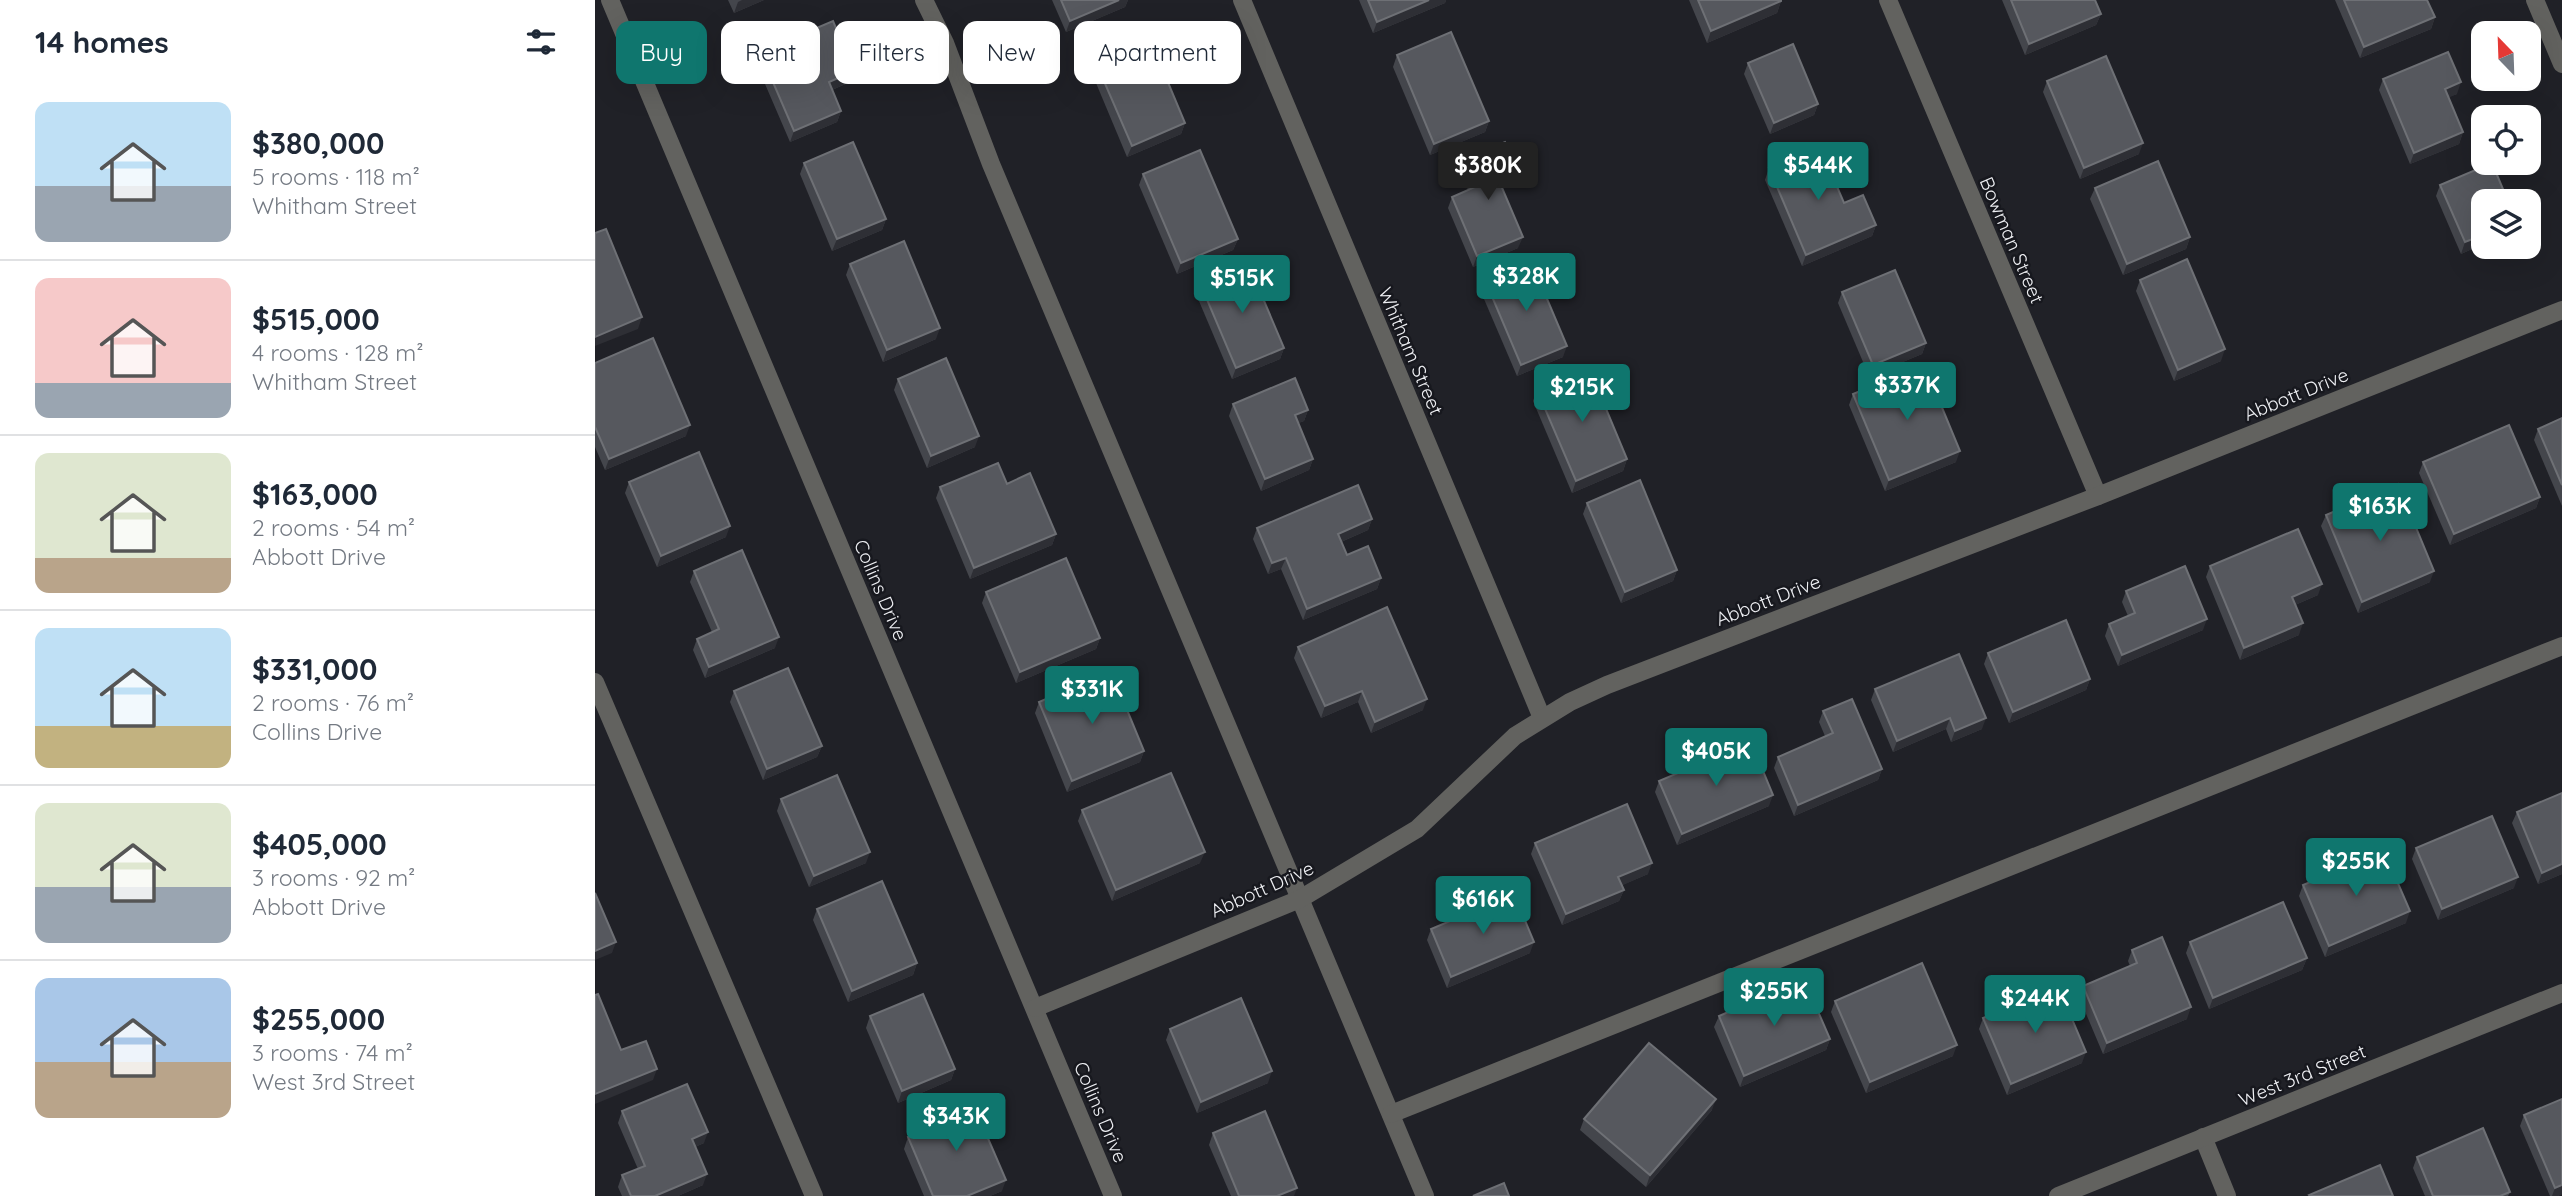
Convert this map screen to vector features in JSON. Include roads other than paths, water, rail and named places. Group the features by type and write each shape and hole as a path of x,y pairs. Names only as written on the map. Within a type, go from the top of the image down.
{"street":[{"name":"Collins Drive","path":"610,0 1113,1196"},
{"path":"924,0 945,43 991,164 1425,1196"},
{"name":"Whitham Street","path":"1242,0 1542,718"},
{"name":"Bowman Street","path":"1888,0 2098,496"},
{"path":"2535,0 2562,64"},
{"name":"Abbott Drive","path":"1035,1008 1300,899 1417,829 1515,736 1570,702 1607,685 2098,496 2562,310"},
{"path":"1391,1114 2562,646"},
{"path":"595,682 814,1196"},
{"name":"West 3rd Street","path":"2058,1196 2562,993"},
{"path":"2203,1137 2227,1196"}]}
